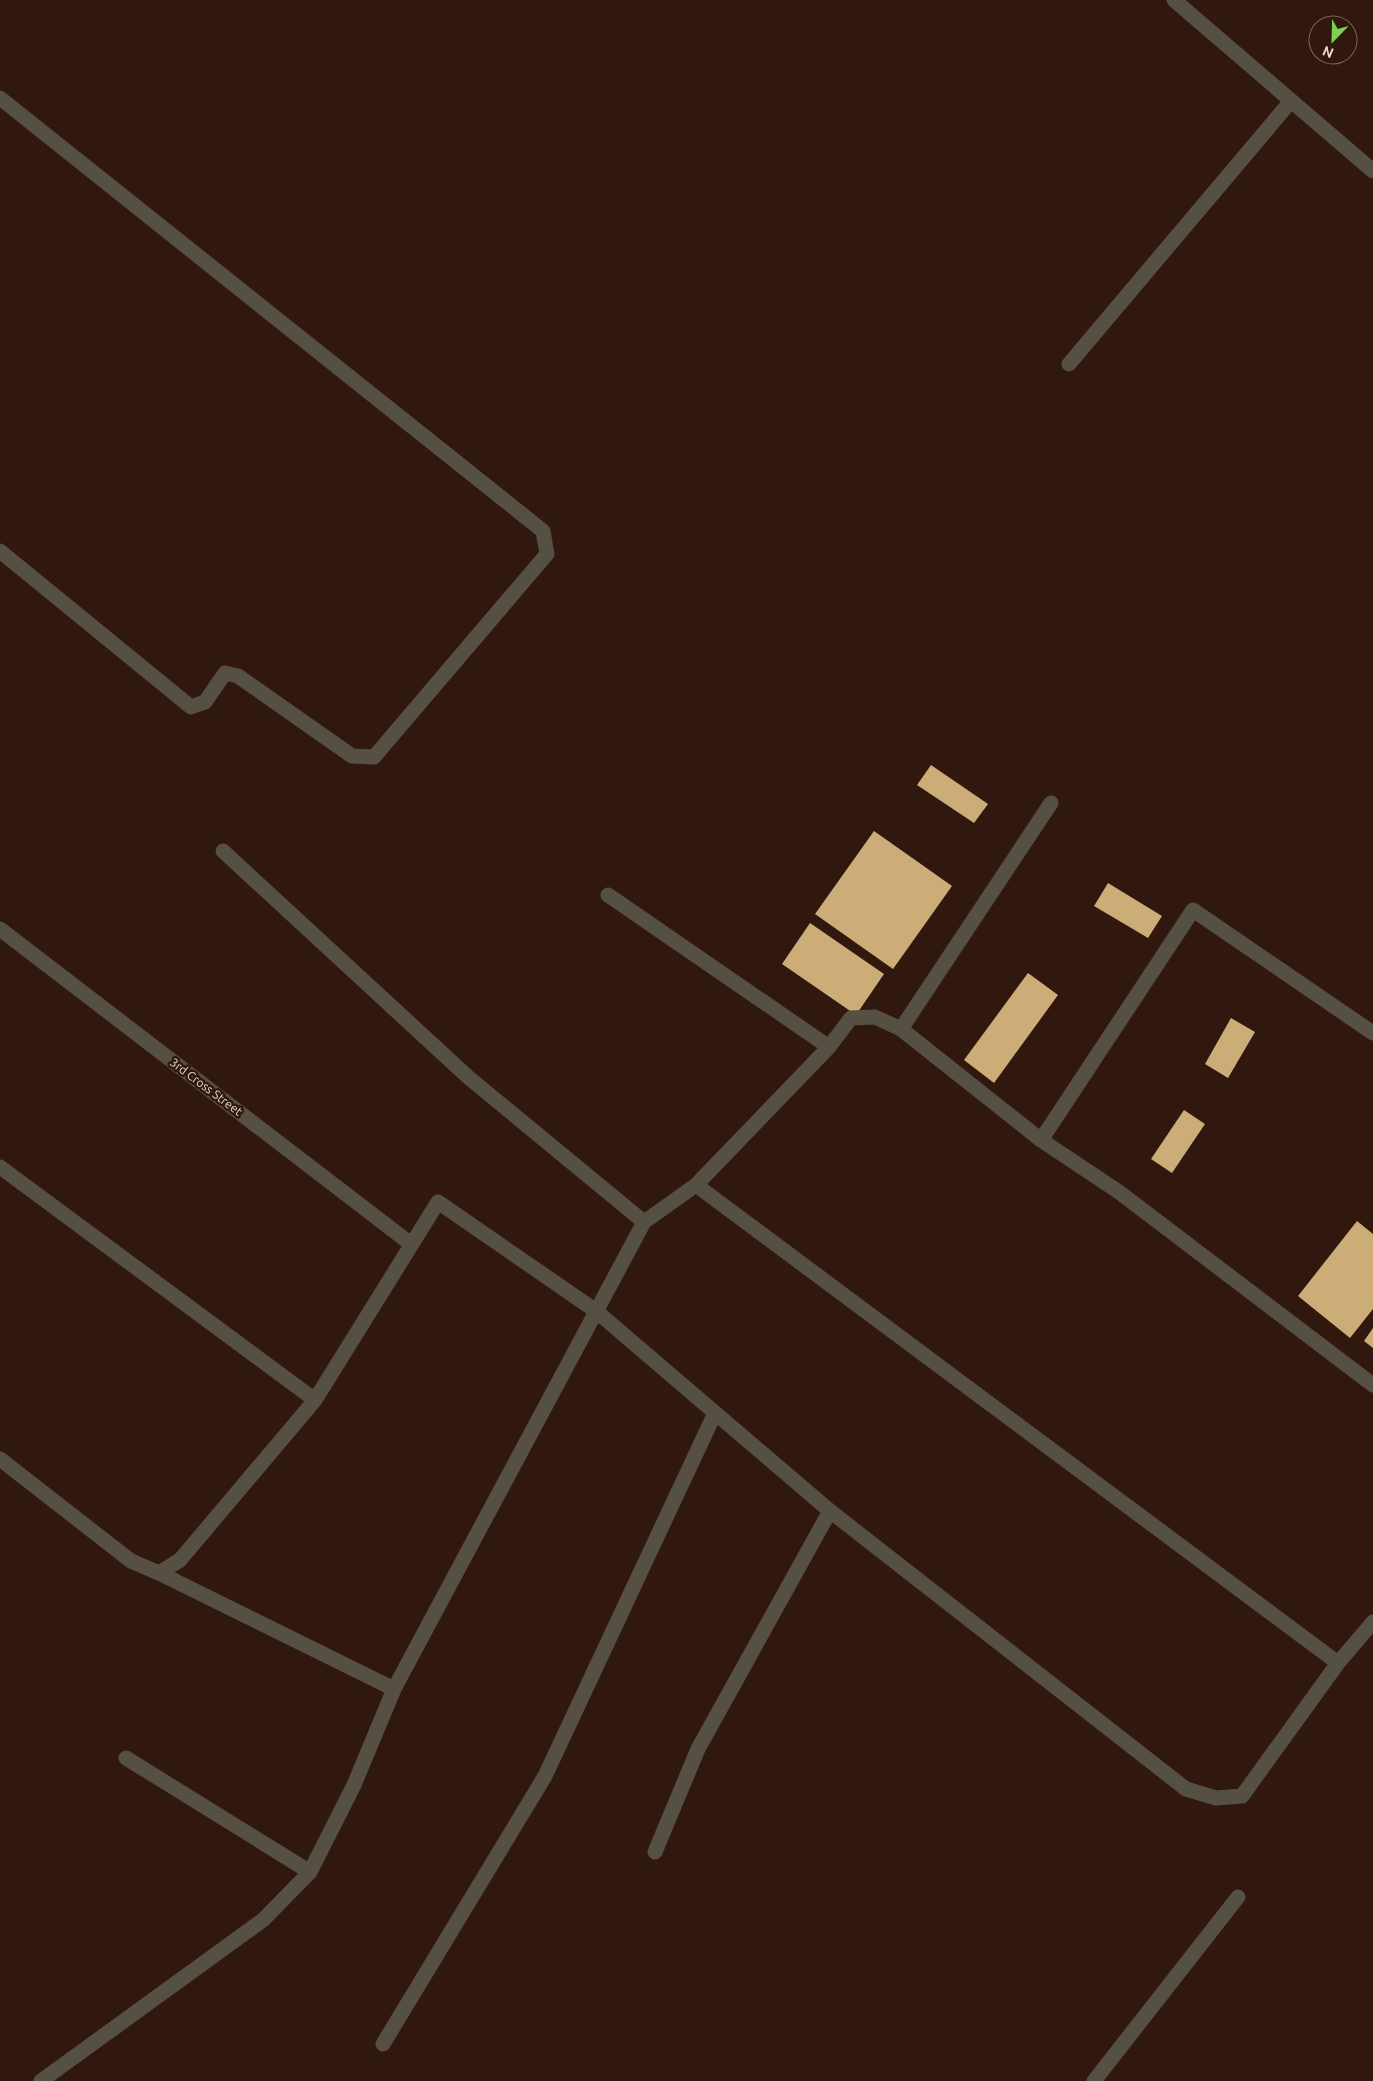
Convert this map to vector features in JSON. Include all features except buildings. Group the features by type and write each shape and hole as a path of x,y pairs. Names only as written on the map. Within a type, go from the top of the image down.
{"street":[{"path":"1174,0 1373,171"},
{"path":"0,98 543,532 548,554 374,757 352,756 238,676 225,674 205,702 191,707 0,551"},
{"path":"1069,364 1291,101"},
{"path":"901,1029 1052,803"},
{"path":"223,852 468,1077 644,1222"},
{"path":"608,895 829,1047"},
{"path":"1040,1140 1193,910 1373,1033"},
{"name":"3rd Cross Street","path":"0,929 411,1244"},
{"path":"41,2081 263,1920 310,1872 354,1784 394,1689 644,1222 696,1185 829,1047 852,1018 875,1017 901,1029 1040,1140 1119,1192 1373,1385"},
{"path":"0,1167 315,1400"},
{"path":"696,1185 1338,1663"},
{"path":"159,1573 180,1560 315,1400 438,1202 596,1311 830,1511 1186,1788 1216,1798 1242,1796 1338,1663 1373,1622"},
{"path":"383,2044 545,1776 715,1413"},
{"path":"0,1459 130,1561 159,1573 394,1689"},
{"path":"655,1852 698,1749 830,1511"},
{"path":"126,1758 310,1872"},
{"path":"1094,2081 1238,1897"}]}
